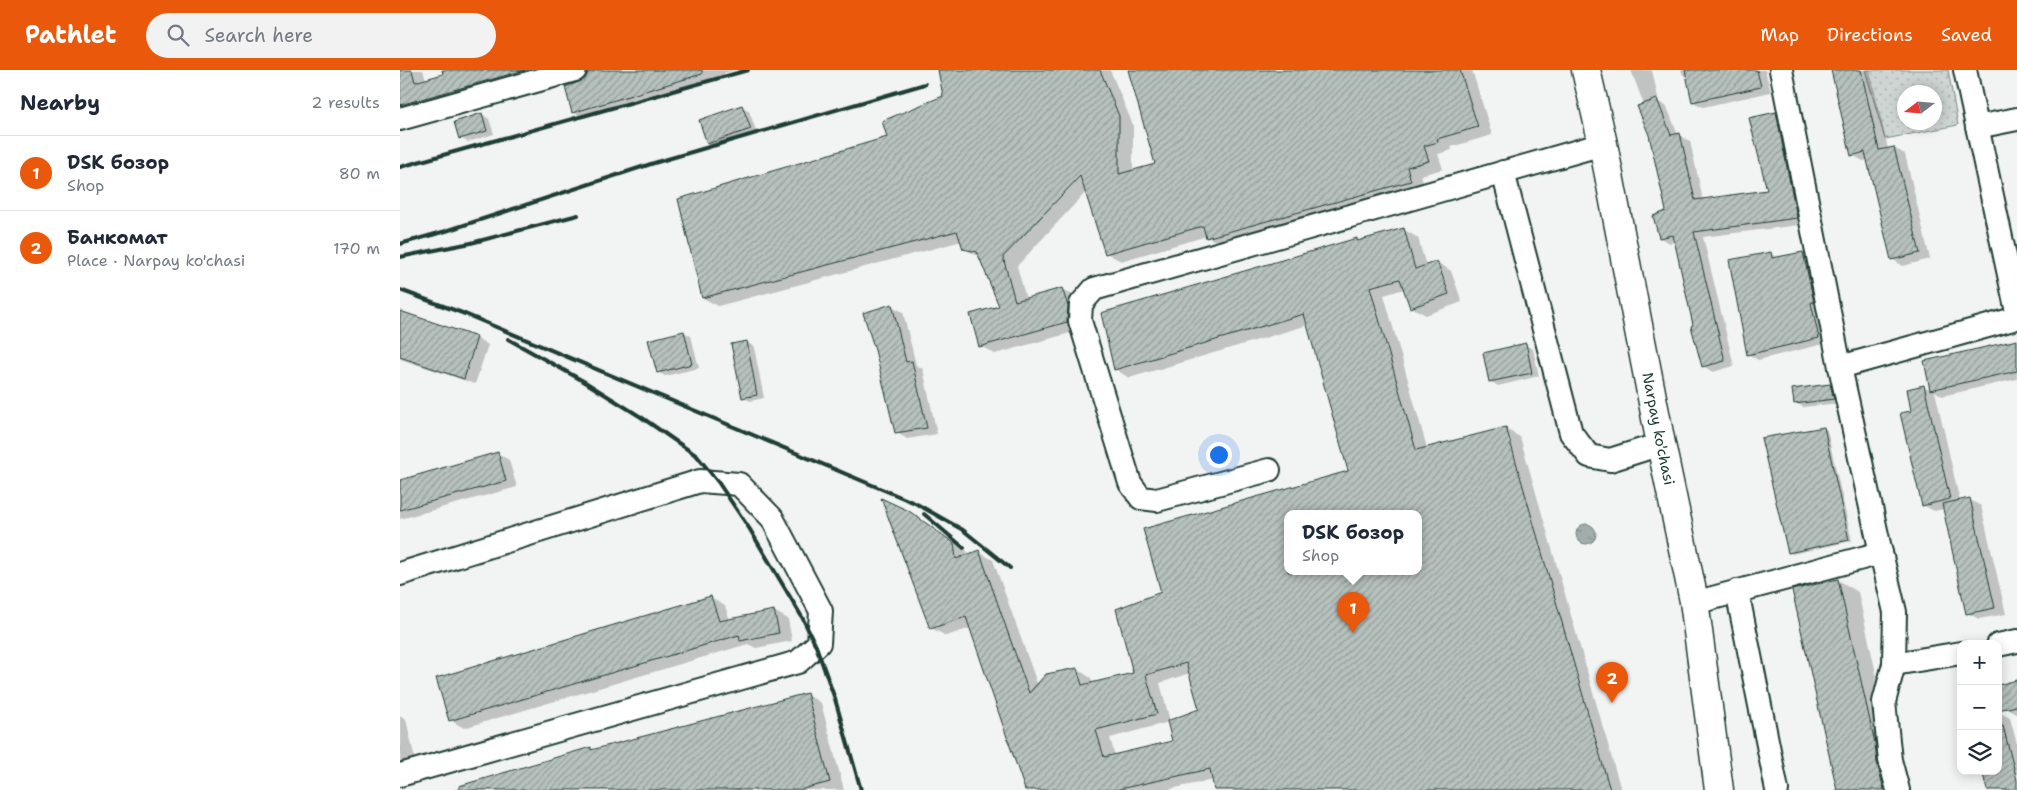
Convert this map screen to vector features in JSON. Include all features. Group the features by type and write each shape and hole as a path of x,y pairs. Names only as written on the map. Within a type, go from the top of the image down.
{"main road":[{"name":"Narpay ko'chasi","path":"1586,70 1603,144 1694,603 1718,790"}],"street":[{"path":"400,119 575,70"},
{"path":"1781,70 1840,367 1895,612 1894,664 1884,702 1890,760 1898,790"},
{"path":"1965,70 2017,312"},
{"path":"1977,127 2017,119"},
{"path":"1269,470 1156,500 1142,498 1130,483 1080,321 1081,304 1094,289 1603,144"},
{"path":"1503,172 1572,433 1589,456 1610,460 1661,444"},
{"path":"1840,367 2017,318"},
{"path":"400,574 700,481 732,483 739,484 772,518 822,611 819,643 798,662 400,775"},
{"path":"1694,603 1881,553"},
{"path":"1737,591 1777,790"},
{"path":"2002,644 2017,641"},
{"path":"1894,664 1957,654"}],"shaded area":[{"path":"1865,70 1948,70 1958,125 1942,128 1942,85 1897,85 1897,130 1932,130 1885,139"}],"water":[{"path":"1582,524 1590,524 1596,530 1596,538 1590,544 1582,544 1576,538 1576,530"}],"building":[{"path":"400,70 412,70 415,82 443,74 442,70 525,70 400,105"},
{"path":"598,70 702,70 702,74 572,113 565,87 585,79 588,73"},
{"path":"938,70 1100,70 1119,116 1119,174 1155,164 1128,70 1460,70 1478,127 1437,139 1438,142 1424,146 1429,161 1407,167 1411,181 1206,238 1203,226 1105,254 1080,176 1003,257 1015,301 1062,288 1068,306 1067,322 979,347 970,314 999,306 977,252 963,249 957,231 702,298 678,199 887,137 882,121 943,96"},
{"path":"1685,70 1757,70 1761,87 1692,102"},
{"path":"1831,70 1861,70 1879,150 1894,147 1920,253 1891,260 1865,152 1851,156"},
{"path":"1657,99 1671,135 1680,133 1695,200 1767,190 1749,118 1776,112 1797,218 1694,232 1725,361 1702,367 1691,326 1693,325 1673,235 1659,238 1653,216 1666,211 1649,135 1637,106"},
{"path":"742,105 751,129 707,144 699,120"},
{"path":"482,113 487,131 459,139 454,122"},
{"path":"1404,228 1415,269 1437,261 1449,294 1410,308 1400,279 1370,287 1416,450 1506,427 1610,790 1214,790 1210,769 1115,790 1025,790 966,617 930,629 881,498 909,511 954,543 956,559 979,550 1029,693 1046,674 1077,668 1082,685 1133,673 1116,609 1161,592 1143,529 1348,471 1304,314 1114,370 1101,313 1357,238 1357,241","holes":["1186,663 1199,709 1167,721 1172,741 1104,757 1096,730 1157,714 1146,675"]},
{"path":"1771,252 1772,258 1803,252 1814,302 1811,303 1819,338 1747,355 1729,260"},
{"path":"892,304 906,362 912,361 927,428 895,433 875,350 863,313"},
{"path":"400,311 477,337 464,379 400,357"},
{"path":"684,331 692,364 657,373 648,340"},
{"path":"2017,340 2017,371 1930,390 1924,361"},
{"path":"747,341 757,395 742,398 731,344"},
{"path":"1526,343 1532,373 1489,382 1483,353"},
{"path":"1830,384 1834,399 1794,404 1792,389"},
{"path":"1924,385 1950,499 1922,506 1900,413 1911,411 1907,389"},
{"path":"1824,427 1849,540 1788,553 1761,438"},
{"path":"498,452 506,481 400,510 400,480"},
{"path":"1970,498 1995,608 1966,614 1942,504"},
{"path":"1838,579 1884,790 1837,790 1792,590"},
{"path":"711,596 719,621 774,610 779,633 740,641 739,635 449,721 436,678"},
{"path":"2017,680 2017,706 2002,709 2002,684"},
{"path":"807,693 830,782 799,790 459,790 459,786 591,747 591,750"},
{"path":"2003,726 2017,780 2017,790 1987,790 1983,775 2002,775"}],"railway":[{"path":"400,167 748,70"},
{"path":"400,244 446,231 654,163 925,84"},
{"path":"400,257 471,243 578,215"},
{"path":"400,290 465,314 915,503 963,530 1010,568"},
{"path":"508,339 585,382 641,417 697,456 718,482 749,528 802,617 816,646 835,699 861,790"},
{"path":"924,514 964,548"}],"place":[{"name":"DSK бозор","path":"1353,633"},
{"name":"Банкомат","path":"1612,703"}]}
